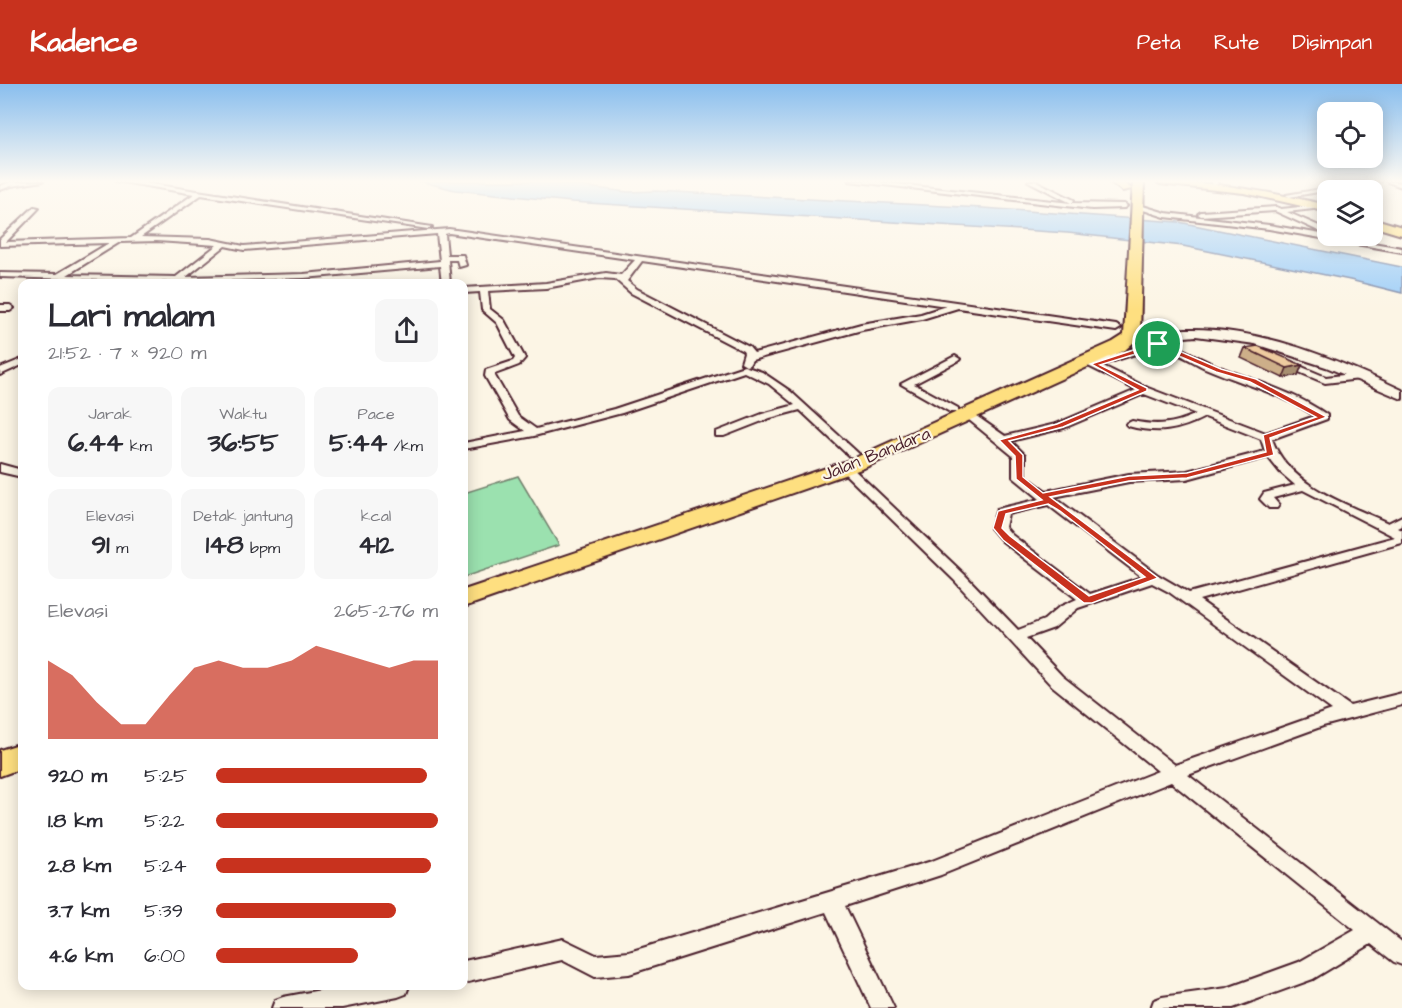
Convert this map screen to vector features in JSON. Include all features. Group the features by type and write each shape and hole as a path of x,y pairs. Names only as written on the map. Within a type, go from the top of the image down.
{"highway":[{"path":"1131,224 1135,332"},
{"path":"1386,224 1402,229"},
{"name":"Jalan Bandara","path":"1045,373 1091,363 1119,346 1135,332"},
{"name":"Jalan Bandara","path":"468,598 849,461 1045,373 1106,342 1114,335 1135,332"},
{"name":"Jalan Bandara","path":"468,585 849,461"},
{"path":"0,747 18,740"},
{"path":"0,763 18,756"}],"street":[{"path":"0,243 19,224"},
{"path":"134,239 155,224"},
{"path":"395,224 960,304 1135,332 1208,333 1270,353 1360,376 1402,395"},
{"path":"1241,224 1317,234"},
{"path":"0,243 134,239 210,241 244,248 338,238 445,232"},
{"path":"445,232 443,261 445,279"},
{"path":"59,276 119,240"},
{"path":"0,250 10,243"},
{"path":"179,279 223,244"},
{"path":"1382,246 1402,250"},
{"path":"216,279 337,273 461,257 462,265"},
{"path":"623,280 640,258"},
{"path":"331,279 337,273"},
{"path":"0,275 129,279"},
{"path":"468,290 554,284 608,275 619,276 634,291 746,349 749,353 746,363"},
{"path":"484,289 486,310 501,322 520,358 516,363 490,372 490,376 514,418 534,433"},
{"path":"468,445 534,433 626,408 746,363 861,327 922,316 960,304"},
{"path":"0,308 10,308"},
{"path":"1091,363 1144,390 1266,437 1323,417 1253,381 1218,370 1135,332"},
{"path":"955,359 906,384 961,412 1003,440 1019,455 1019,477 1045,498 1153,578 1186,598 1348,713"},
{"path":"746,363 785,390 1056,680 1402,955"},
{"path":"0,372 18,364"},
{"path":"1003,440 1060,426 1144,390"},
{"path":"720,434 766,416 801,407"},
{"path":"1132,424 1155,429 1186,423 1204,414"},
{"path":"1266,437 1271,453 1286,473 1304,486 1389,528 1402,537"},
{"path":"1088,600 1007,538 998,528 1002,513 1045,498 1129,478 1187,475 1271,453"},
{"path":"0,468 18,473"},
{"path":"1273,505 1266,499 1268,496 1304,486"},
{"path":"1389,528 1402,520"},
{"path":"1186,598 1402,537"},
{"path":"1014,637 1049,624 1064,610 1153,578"},
{"path":"468,971 563,949 595,966 629,963 934,868 1173,773 1348,713 1402,699"},
{"path":"831,900 883,1008"},
{"path":"1162,1008 1212,1003 1261,987 1305,971 1372,932"},
{"path":"284,1008 377,990"}],"green space":[{"path":"518,476 559,545 468,576 468,492"}],"water":[{"path":"926,224 1190,224 1402,267 1402,293 1183,246 1068,233"}],"building":[{"path":"1258,346 1302,365 1287,368 1245,348"}],"route":[{"path":"1158,344 1094,364 1144,390 1060,426 1003,440 1005,445 1019,455 1018,476 1027,485 1041,496 1049,501 1002,513 999,517 998,528 1003,535 1088,600 1153,578 1063,509 1041,496 1129,478 1187,475 1271,453 1267,447 1266,437 1323,417 1253,381 1207,366 1158,344"}]}
